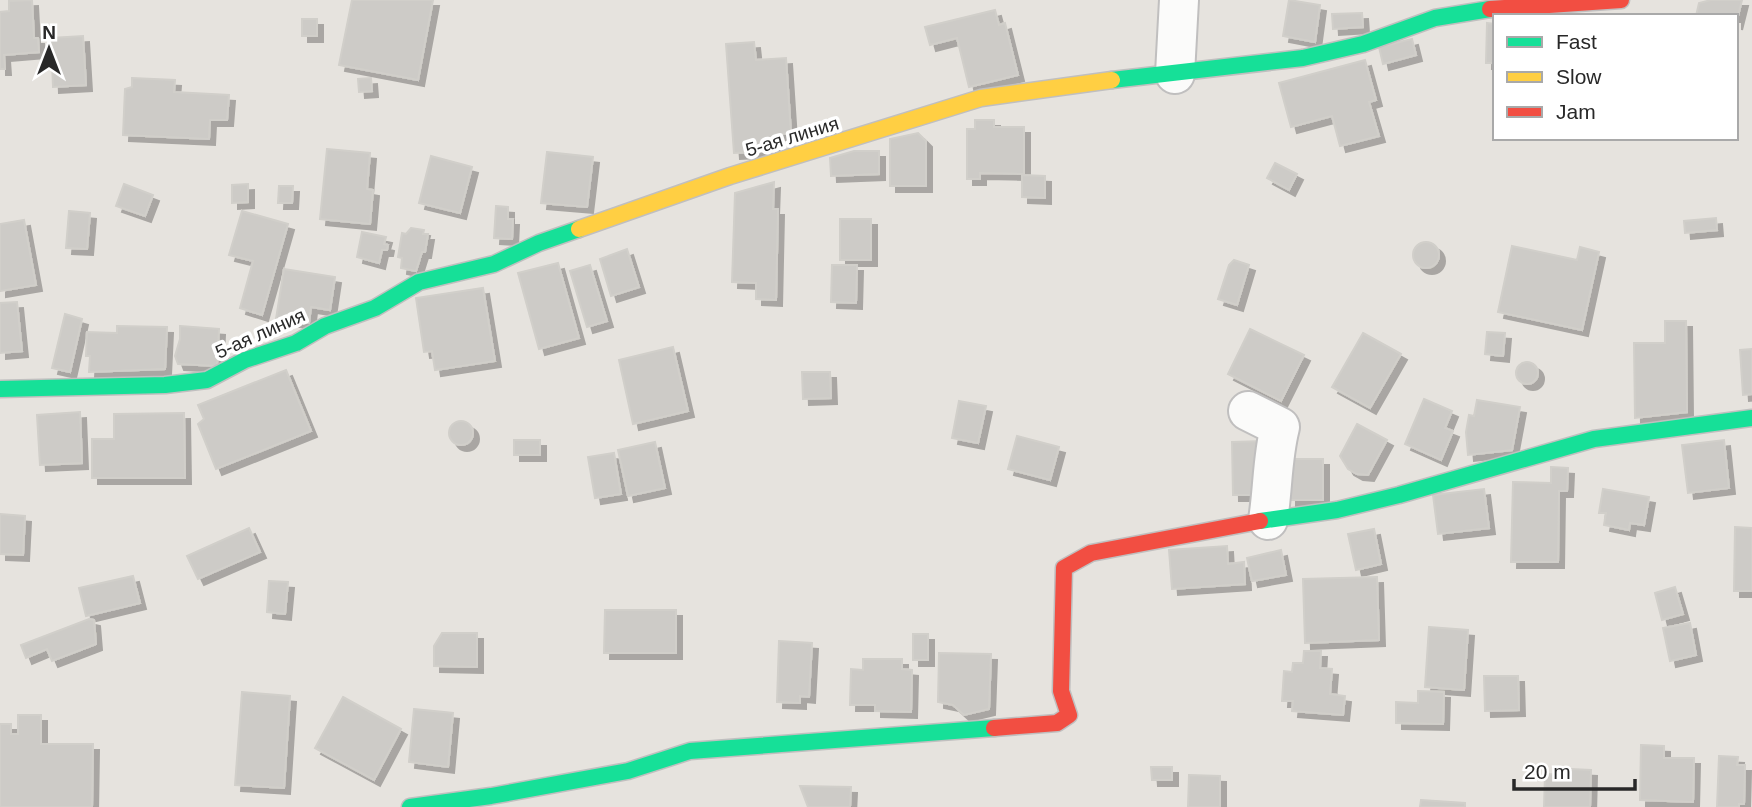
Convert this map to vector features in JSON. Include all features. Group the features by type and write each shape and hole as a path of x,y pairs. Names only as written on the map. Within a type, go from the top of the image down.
{"street":[{"path":"1175,74 1179,0"},
{"name":"5-ая линия","path":"0,389 165,385 207,380 245,360 296,343 325,326 375,308 419,282 494,264 539,243 730,176 981,98 1303,58 1363,44 1435,18 1481,10 1621,0"},
{"path":"1248,411 1280,427 1275,449 1268,520"},
{"path":"410,807 491,796 628,771 690,751 1057,723 1069,715 1061,691 1064,568 1091,553 1337,510 1594,439 1752,418"}],"building":[{"path":"32,0 34,38 38,38 39,52 4,55 5,69 0,69 0,12 9,11 9,1"},
{"path":"352,0 433,0 418,80 339,65"},
{"path":"1289,0 1320,5 1315,42 1283,36"},
{"path":"1711,0 1742,0 1738,16 1696,14 1699,3"},
{"path":"995,10 999,25 1005,23 1018,75 969,87 957,38 930,45 925,27"},
{"path":"1362,13 1363,27 1333,29 1332,14"},
{"path":"302,19 317,19 317,36 302,36"},
{"path":"1487,23 1493,24 1493,63 1486,63"},
{"path":"83,36 86,85 53,87 51,38"},
{"path":"1412,39 1416,55 1383,64 1379,47"},
{"path":"754,42 756,60 786,58 791,133 774,135 775,151 734,153 726,44"},
{"path":"1365,60 1376,100 1369,102 1379,136 1340,146 1332,116 1291,127 1279,83"},
{"path":"132,78 175,80 174,92 229,95 227,120 210,120 209,139 123,135 125,89 132,87"},
{"path":"371,78 372,91 359,92 358,79"},
{"path":"975,120 994,120 994,127 1024,127 1024,174 980,173 980,179 967,179 967,129 975,129"},
{"path":"918,133 926,141 926,186 890,186 890,139"},
{"path":"327,149 370,153 367,189 373,190 370,224 320,219"},
{"path":"854,151 879,151 879,174 831,176 830,158"},
{"path":"547,152 593,157 587,207 541,203"},
{"path":"431,156 472,167 460,213 419,203"},
{"path":"1275,163 1297,174 1289,190 1267,178"},
{"path":"1022,175 1045,176 1045,198 1022,197"},
{"path":"774,182 773,209 778,209 776,300 756,299 756,283 732,282 735,193"},
{"path":"124,184 153,195 145,216 116,206"},
{"path":"248,184 248,202 232,203 232,185"},
{"path":"279,186 293,186 292,203 278,203"},
{"path":"496,206 508,207 508,219 513,219 512,239 494,238"},
{"path":"69,211 90,213 87,249 66,248"},
{"path":"242,211 288,224 262,315 240,308 253,261 229,255"},
{"path":"1716,218 1717,230 1685,233 1684,221"},
{"path":"840,219 871,219 871,260 840,260"},
{"path":"24,220 36,285 0,291 0,224"},
{"path":"411,228 424,230 423,234 428,234 425,252 422,252 416,271 401,268 402,258 398,257 402,233 406,234"},
{"path":"362,232 386,237 384,244 388,245 387,250 382,250 379,263 357,257"},
{"path":"1426,242 1435,246 1439,255 1435,264 1426,268 1417,264 1413,255 1417,246"},
{"path":"1512,246 1577,260 1580,247 1599,252 1582,330 1498,312"},
{"path":"627,249 639,287 611,296 600,259"},
{"path":"1234,260 1249,265 1237,305 1218,299 1229,265"},
{"path":"558,263 579,338 539,349 518,273"},
{"path":"590,265 607,321 587,327 570,271"},
{"path":"832,265 857,265 856,303 831,302"},
{"path":"284,269 335,277 330,310 311,307 309,323 276,319"},
{"path":"483,288 495,361 435,370 432,351 424,352 416,298"},
{"path":"17,302 22,351 0,353 0,303"},
{"path":"65,314 82,319 70,372 52,368"},
{"path":"1665,321 1686,321 1687,412 1635,418 1634,343 1665,343"},
{"path":"117,326 167,327 165,369 89,372 90,356 86,356 87,332 117,333"},
{"path":"180,326 219,329 217,366 178,364 175,356 180,339"},
{"path":"1250,329 1304,355 1281,401 1228,374"},
{"path":"1487,332 1505,333 1503,356 1485,354"},
{"path":"1363,333 1401,354 1370,408 1332,387"},
{"path":"673,347 688,411 633,424 619,360"},
{"path":"1752,349 1752,394 1743,395 1740,350"},
{"path":"1527,362 1535,365 1538,373 1535,381 1527,384 1519,381 1516,373 1519,365"},
{"path":"286,370 311,431 216,469 198,424 204,419 198,405"},
{"path":"802,372 830,372 831,398 803,399"},
{"path":"1424,399 1452,411 1445,428 1453,431 1441,460 1405,444"},
{"path":"1477,400 1520,407 1512,450 1468,455 1466,432 1469,415 1474,416"},
{"path":"959,401 986,406 978,443 952,438"},
{"path":"80,412 82,463 40,465 37,415"},
{"path":"184,413 185,478 92,478 92,439 114,439 114,414"},
{"path":"461,421 470,424 473,433 470,442 461,445 452,442 449,433 452,424"},
{"path":"1357,424 1387,440 1368,475 1357,474 1348,469 1340,456"},
{"path":"1017,436 1059,447 1050,480 1008,469"},
{"path":"514,440 540,440 540,455 514,455"},
{"path":"1724,440 1729,488 1688,493 1682,445"},
{"path":"1265,441 1266,495 1233,495 1232,442"},
{"path":"655,442 665,488 628,496 618,450"},
{"path":"614,453 621,494 595,498 588,457"},
{"path":"1290,459 1323,459 1323,500 1290,500"},
{"path":"1551,467 1568,468 1567,491 1559,491 1558,562 1511,562 1513,482 1551,483"},
{"path":"1484,489 1489,528 1438,534 1433,495"},
{"path":"1603,489 1649,497 1644,525 1630,523 1629,530 1604,525 1606,513 1599,513"},
{"path":"0,514 25,516 23,555 0,554"},
{"path":"1735,527 1752,528 1752,591 1734,591"},
{"path":"249,528 260,552 198,579 187,556"},
{"path":"1374,529 1381,564 1356,570 1348,534"},
{"path":"1227,546 1228,564 1244,562 1245,584 1172,589 1169,550"},
{"path":"1281,550 1286,575 1252,581 1247,558"},
{"path":"133,576 140,603 86,616 79,588"},
{"path":"1377,577 1379,640 1305,643 1303,579"},
{"path":"269,581 288,582 285,614 267,612"},
{"path":"1675,587 1683,614 1662,620 1655,593"},
{"path":"605,610 676,610 676,653 604,653"},
{"path":"89,619 94,620 96,644 52,661 47,649 26,658 21,645"},
{"path":"1690,623 1696,655 1670,661 1663,628"},
{"path":"1429,627 1468,630 1464,690 1425,687"},
{"path":"442,633 477,633 477,667 434,666 434,646"},
{"path":"913,634 928,634 928,660 913,660"},
{"path":"779,641 812,643 809,697 800,696 800,703 777,702"},
{"path":"1304,651 1321,651 1320,668 1332,669 1330,694 1345,696 1343,715 1292,711 1293,701 1282,701 1284,671 1292,672 1293,663 1303,663"},
{"path":"939,653 991,654 989,709 964,715 953,705 938,702"},
{"path":"863,659 902,659 902,669 912,670 911,712 875,711 875,705 850,705 851,669 863,670"},
{"path":"1484,676 1518,676 1519,710 1485,711"},
{"path":"1418,691 1444,692 1443,724 1396,723 1396,702 1418,703"},
{"path":"242,692 290,696 284,788 235,785"},
{"path":"343,697 401,729 374,780 315,748"},
{"path":"414,709 453,713 448,767 409,762"},
{"path":"18,715 41,715 41,744 93,744 92,807 0,807 0,724 11,724 11,734 18,734"},
{"path":"1641,745 1664,746 1664,758 1694,758 1693,802 1640,800"},
{"path":"1719,756 1738,757 1737,765 1745,765 1744,804 1739,804 1739,807 1717,807"},
{"path":"1151,767 1172,767 1172,780 1152,780"},
{"path":"1570,769 1591,770 1590,807 1544,807 1545,774 1570,775"},
{"path":"1189,775 1220,776 1220,807 1188,807"},
{"path":"800,786 851,787 850,807 808,807"},
{"path":"1421,800 1465,803 1465,807 1420,807"}],"traffic: fast":[{"path":"1112,80 1303,58 1363,44 1435,18 1490,9"},
{"path":"0,389 165,385 207,380 245,360 296,343 325,326 375,308 419,282 494,264 539,243 579,229"},
{"path":"1260,521 1337,510 1399,495 1594,439 1752,418"},
{"path":"410,807 491,796 628,771 690,751 994,728"}],"traffic: slow":[{"path":"579,229 730,176 981,98 1112,80"}],"traffic: jam":[{"path":"1490,9 1621,0"},
{"path":"994,728 1057,723 1069,715 1061,691 1064,568 1091,553 1260,521"}]}
